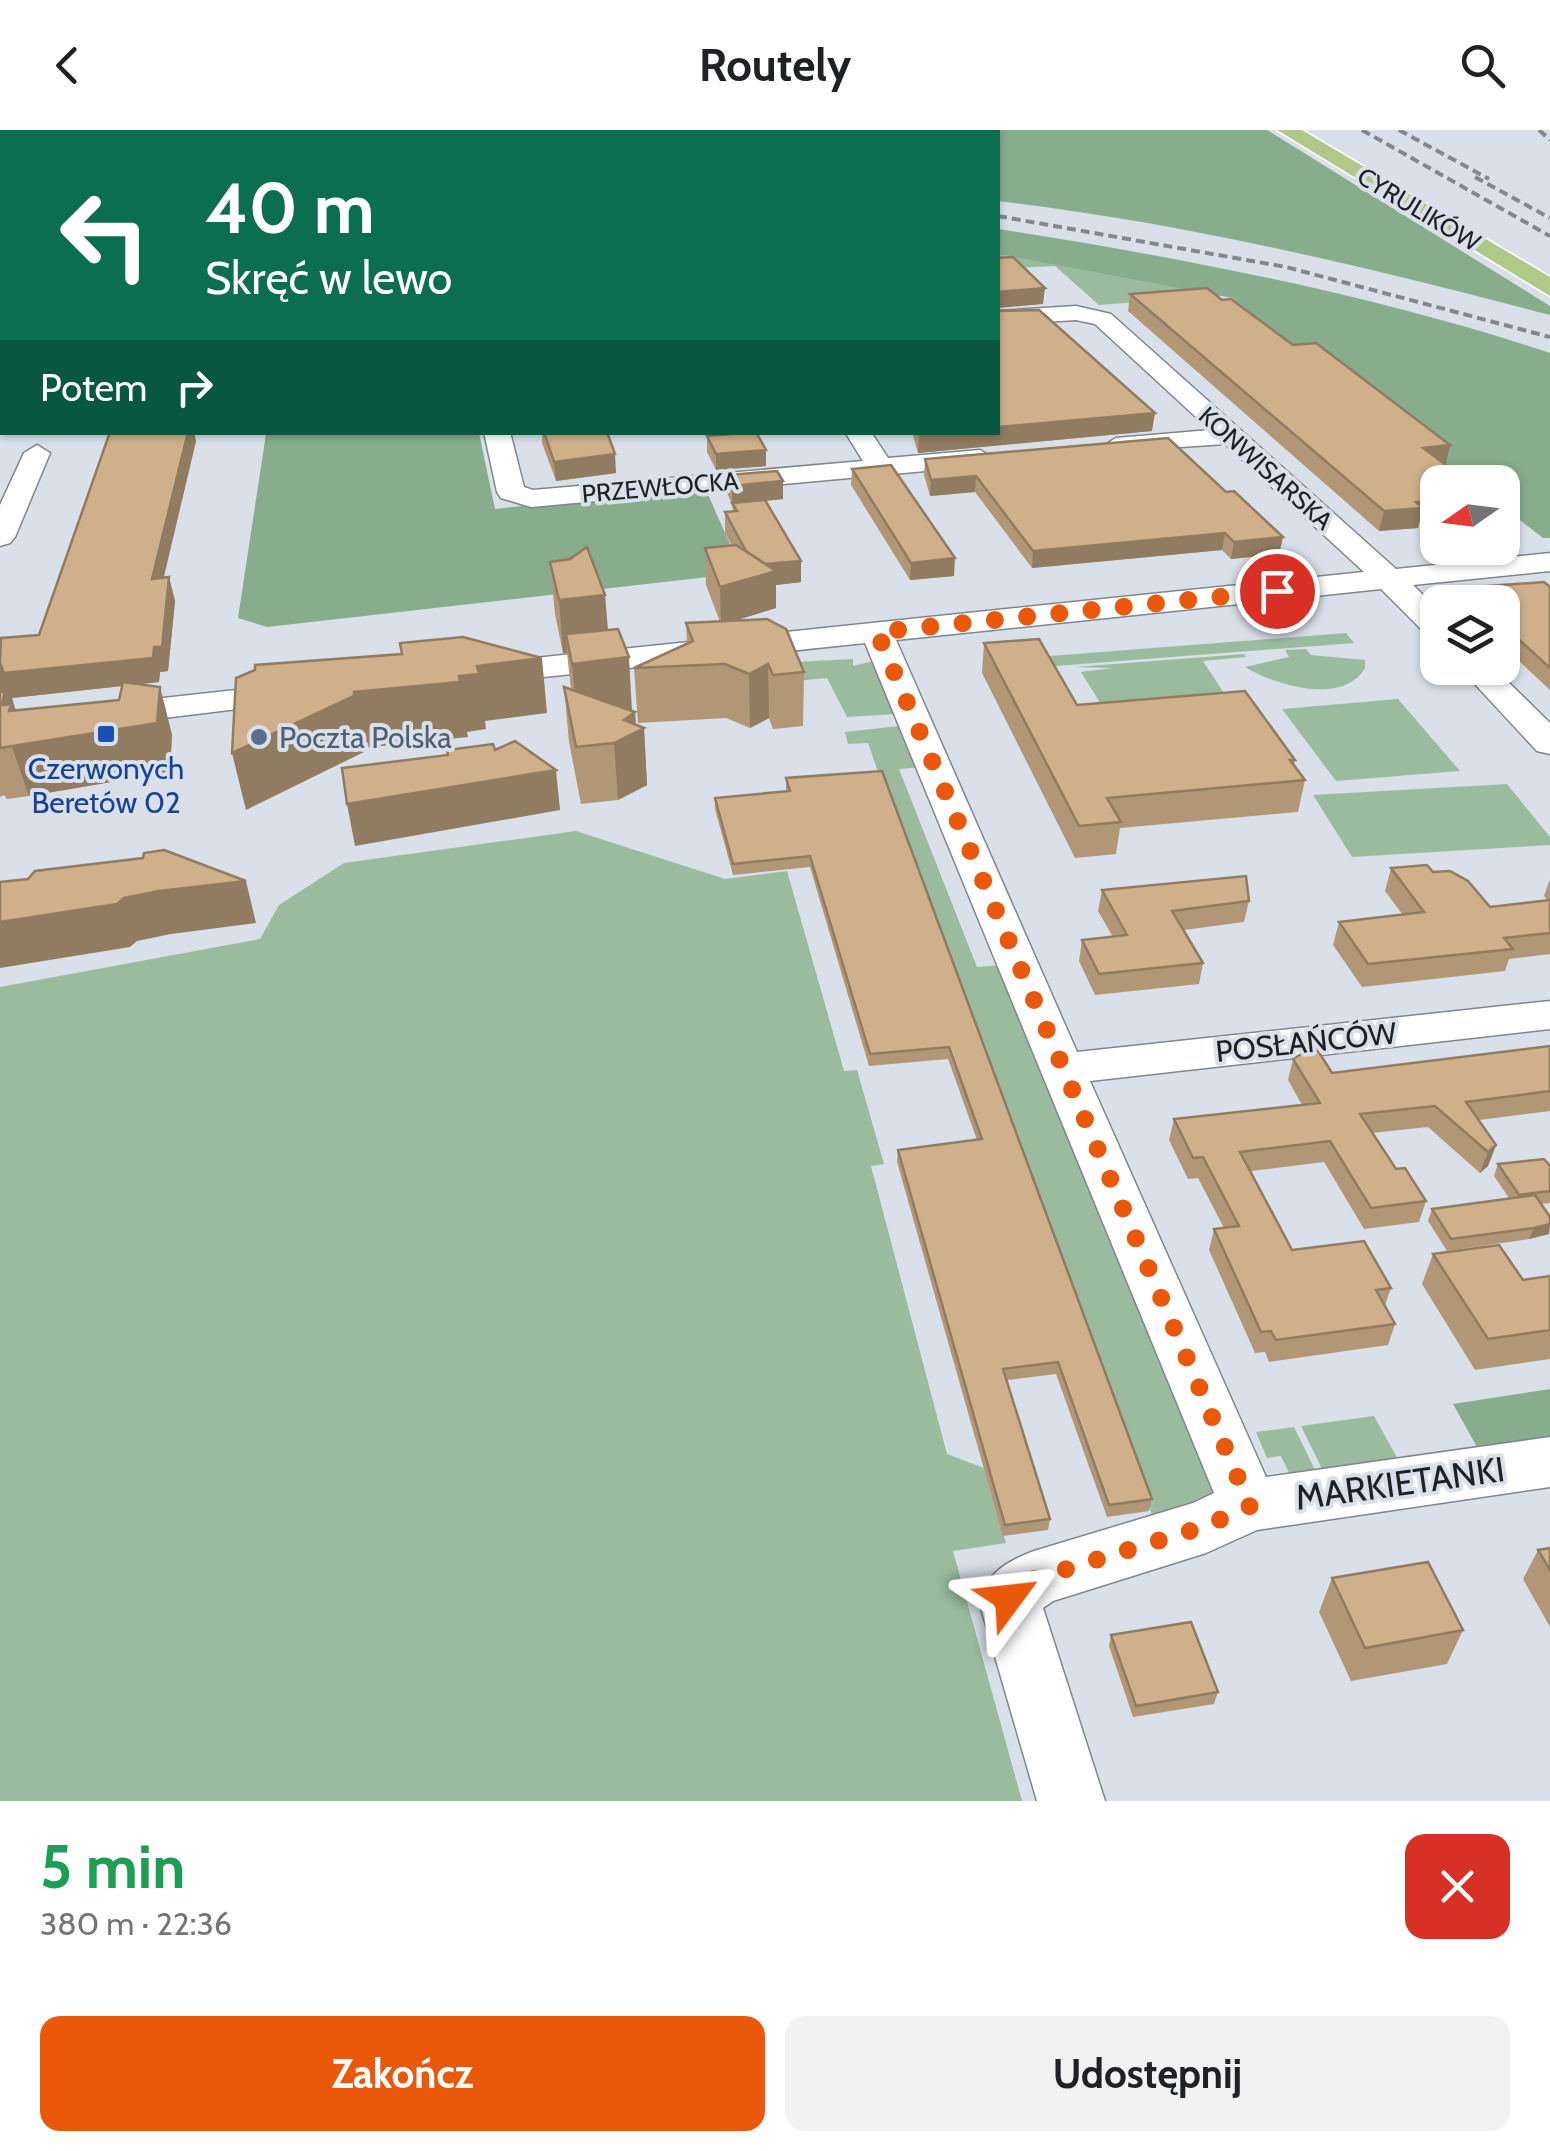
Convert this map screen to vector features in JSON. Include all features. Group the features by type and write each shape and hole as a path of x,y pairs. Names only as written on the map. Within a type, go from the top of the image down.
{"main road":[{"name":"CYRULIKÓW","path":"1287,130 1550,288"}],"street":[{"name":"KONWISARSKA","path":"1000,318 1089,314 1103,319 1420,610"},
{"name":"PRZEWŁOCKA","path":"498,435 511,492 531,499 1016,454"},
{"path":"860,435 880,466"},
{"path":"1094,448 1230,436"},
{"path":"0,537 37,453"},
{"path":"448,677 1550,562"},
{"path":"856,634 1062,1069 1250,1506"},
{"path":"1493,685 1550,743"},
{"path":"0,727 329,690"},
{"name":"POSŁAŃCÓW","path":"1062,1069 1550,1015"},
{"name":"MARKIETANKI","path":"1071,1801 1009,1598 1034,1579 1206,1526 1250,1506 1550,1462"}],"green space":[{"path":"1000,130 1267,130 1550,306 1550,315 1276,248 1000,201"},
{"path":"1000,229 1137,252 1346,295 1550,353 1550,538 1543,538 1520,520 1520,465 1448,465 1232,298 1000,254"},
{"path":"1000,254 1223,296 1099,305 1055,266 1000,269"},
{"path":"266,435 479,435 495,509 635,493 706,490 737,560 752,572 267,627 238,618"},
{"path":"1346,633 1354,643 1043,667 1037,657"},
{"path":"1306,649 1311,655 1365,660 1365,668 1355,680 1325,689 1290,685 1245,667 1289,657 1285,650"},
{"path":"1244,654 1246,657 1203,661 1233,707 1109,717 1081,672 1113,668 1075,667"},
{"path":"853,659 853,666 877,660 896,714 847,717 827,678 797,681 777,663"},
{"path":"1398,699 1460,771 1336,781 1282,709"},
{"path":"899,726 906,729 922,767 899,769 977,967 1002,965 1215,1494 1154,1520 868,743 848,744 845,732"},
{"path":"1507,784 1550,837 1550,845 1352,857 1313,795"},
{"path":"576,831 725,879 787,871 844,1071 857,1070 884,1164 871,1166 947,1454 984,1468 1006,1543 953,1551 1022,1801 0,1801 0,987 260,939 279,905 344,863"},
{"path":"1550,1389 1550,1445 1482,1456 1453,1404"},
{"path":"1374,1416 1399,1461 1327,1479 1301,1426"},
{"path":"1294,1427 1320,1480 1292,1479 1281,1456 1267,1458 1256,1432"}],"building":[{"path":"1013,257 1045,288 1000,292 1000,258"},
{"path":"1207,288 1222,300 1231,299 1293,345 1316,343 1450,445 1423,448 1446,465 1420,465 1420,501 1416,502 1420,508 1384,511 1130,294"},
{"path":"1039,310 1155,413 1000,427 1000,311"},
{"path":"109,435 187,435 152,579 169,577 162,647 154,647 153,658 4,673 0,663 1,638 39,635"},
{"path":"545,435 608,435 615,454 554,462"},
{"path":"758,435 766,450 716,454 707,436"},
{"path":"1168,438 1226,492 1234,491 1283,537 1234,542 1225,533 1033,551 976,476 931,480 925,459"},
{"path":"891,465 955,558 911,563 852,469"},
{"path":"777,471 783,481 732,486 727,475"},
{"path":"765,500 801,561 765,564 746,551 725,512 737,511 732,503"},
{"path":"736,545 776,571 720,587 705,548"},
{"path":"587,547 605,595 559,600 550,562 570,559"},
{"path":"1544,582 1550,587 1550,668 1520,640 1520,585 1501,585"},
{"path":"767,619 786,629 804,672 773,675 768,664 749,674 725,664 634,668 693,641 686,623"},
{"path":"618,629 629,657 572,664 566,634"},
{"path":"463,637 542,658 477,666 479,674 459,676 460,682 354,692 354,696 232,753 236,678 255,670 255,665 402,654 400,643"},
{"path":"1039,639 1077,705 1245,691 1305,780 1107,798 1121,822 1079,826 984,643"},
{"path":"123,682 160,687 157,723 0,748 0,692 5,691 2,705 11,704 9,711 119,700"},
{"path":"564,687 635,712 624,720 644,728 614,743 576,747"},
{"path":"515,741 556,770 347,804 342,768 448,755 447,750 493,744 495,750"},
{"path":"882,771 1152,1499 1109,1505 1058,1362 1003,1369 1050,1519 1005,1525 898,1150 982,1139 949,1047 870,1054 810,856 733,864 715,798 790,791 786,778"},
{"path":"164,850 246,881 159,891 124,898 117,904 0,922 0,882 28,879 35,871 143,858 144,853"},
{"path":"1427,865 1433,872 1450,871 1468,881 1490,907 1550,900 1550,933 1504,938 1513,949 1368,964 1339,922 1424,912 1391,868"},
{"path":"1246,876 1249,901 1172,911 1203,963 1099,974 1082,940 1127,935 1102,890"},
{"path":"1315,1046 1332,1073 1550,1046 1550,1091 1466,1102 1496,1145 1488,1152 1435,1106 1360,1114 1396,1169 1405,1168 1426,1201 1371,1208 1330,1141 1240,1152 1292,1250 1364,1241 1391,1288 1376,1290 1395,1324 1276,1340 1271,1331 1261,1332 1214,1229 1239,1226 1203,1157 1193,1158 1174,1119 1320,1103 1293,1059"},
{"path":"1544,1159 1550,1166 1550,1191 1519,1195 1498,1164"},
{"path":"1535,1195 1550,1217 1550,1224 1451,1239 1432,1209"},
{"path":"1499,1245 1523,1280 1550,1276 1550,1330 1488,1339 1433,1254"},
{"path":"1550,1548 1550,1570 1538,1550"},
{"path":"1428,1562 1463,1630 1365,1648 1332,1578"},
{"path":"1191,1622 1218,1692 1136,1706 1111,1635"}],"railway":[{"path":"1362,130 1550,236"},
{"path":"1399,130 1489,179"},
{"path":"1539,130 1550,140"},
{"path":"1475,177 1550,218"},
{"path":"1000,216 1286,267 1550,337"}],"place":[{"name":"Czerwonych Beretów 02","path":"106,734"},
{"name":"Poczta Polska","path":"259,737"}],"route":[{"path":"1009,1598 1034,1579 1206,1526 1250,1506 924,750 877,632 1277,591"}]}
